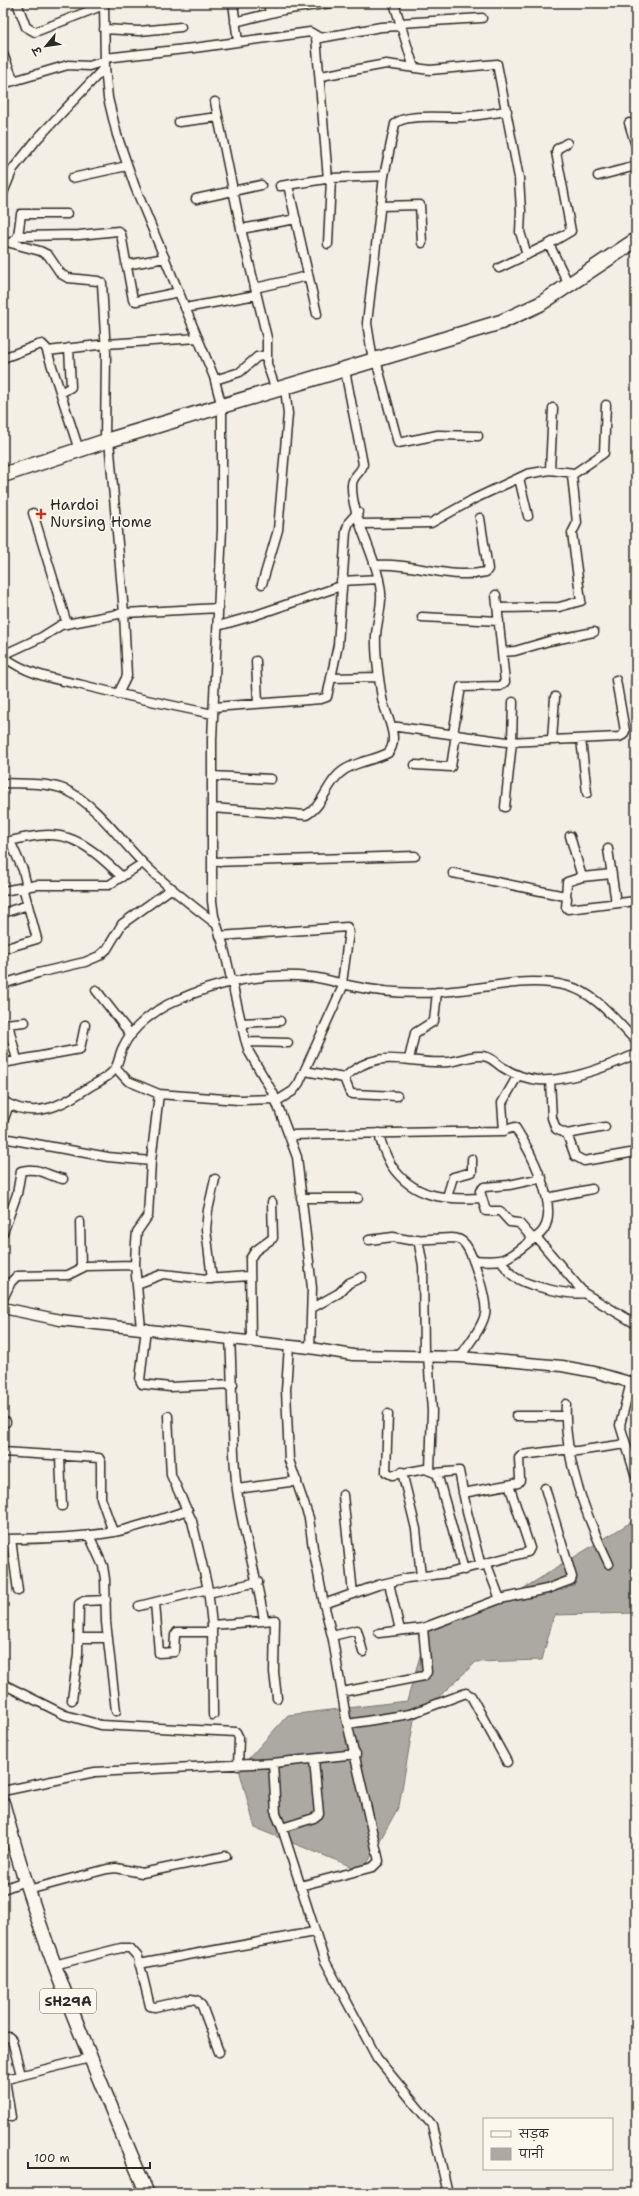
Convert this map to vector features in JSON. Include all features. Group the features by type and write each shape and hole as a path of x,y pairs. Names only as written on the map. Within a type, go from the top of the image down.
{"highway":[{"path":"3,475 107,441 501,322 540,304 636,240"}],"main road":[{"name":"SH29A","path":"3,1804 7,1832 54,1964 90,2058 147,2193"}],"street":[{"path":"17,3 26,26 35,32 104,4 105,62 108,98 117,135 127,166 215,380 222,407 222,529 213,710 212,901 216,924 232,981 249,1052 268,1083 276,1100 289,1135 299,1169 312,1308 310,1348"},
{"path":"232,3 238,42"},
{"path":"268,3 270,13"},
{"path":"235,22 270,13 331,3"},
{"path":"394,3 414,68"},
{"path":"3,84 68,65 89,66 105,62 310,32 322,38 401,24 482,18"},
{"path":"104,29 139,31 181,27"},
{"path":"316,36 330,179 328,244"},
{"path":"3,54 14,80"},
{"path":"3,192 13,169 38,138 105,62"},
{"path":"321,76 386,64 440,70 495,63 507,110 519,178 521,211 520,232 527,255"},
{"path":"215,102 241,229 267,338 267,364 281,389 287,420 278,530 262,584"},
{"path":"478,436 438,435 398,443 374,361 367,323 384,176 394,127 397,121 414,118 462,117 507,110"},
{"path":"179,122 218,117"},
{"path":"629,123 634,132 636,146"},
{"path":"499,268 549,244 572,230 556,152 557,149 566,143"},
{"path":"72,178 127,166"},
{"path":"598,176 636,166"},
{"path":"317,314 296,219 284,186 330,179 384,176"},
{"path":"196,199 261,185"},
{"path":"380,206 420,205 422,243"},
{"path":"12,244 18,236 22,214 67,214"},
{"path":"241,229 296,219"},
{"path":"18,236 79,235 118,231 121,234 131,296 134,301 179,292"},
{"path":"3,241 34,249 48,255 61,274 68,278 101,282 106,344 107,441 124,613 126,676 118,694"},
{"path":"549,244 569,285"},
{"path":"126,265 165,258"},
{"path":"185,308 256,292 308,276"},
{"path":"48,351 106,344 198,338"},
{"path":"3,358 38,345 44,345 48,351 79,450"},
{"path":"61,393 71,387 69,348"},
{"path":"215,380 240,372 257,357 267,355"},
{"path":"212,808 306,815 315,808 340,773 359,763 388,753 391,747 391,726 383,700 376,646 381,595 376,565 361,524 352,483 363,469 364,464 345,370"},
{"path":"361,524 431,524 462,505 530,473 550,470 574,472 604,453 606,405"},
{"path":"550,470 553,408"},
{"path":"498,608 559,607 581,601 572,533 577,523 572,482 574,472"},
{"path":"519,478 528,516"},
{"path":"3,655 34,672 118,694 213,710 324,698 328,695 338,645 341,584 346,531 349,522 358,512"},
{"path":"33,513 67,624"},
{"path":"376,565 397,564 452,574 486,572 488,569 488,561 480,518"},
{"path":"218,626 253,616 341,584 379,579"},
{"path":"415,765 451,767 462,687 498,686 504,684 496,595"},
{"path":"3,655 42,637 56,626 124,613 218,608"},
{"path":"422,617 499,621"},
{"path":"502,652 515,651 549,641 594,632"},
{"path":"256,661 258,704"},
{"path":"331,678 379,676"},
{"path":"391,726 512,742 619,737 624,734 616,680"},
{"path":"552,740 555,697"},
{"path":"505,807 512,742 513,702"},
{"path":"581,739 587,793"},
{"path":"212,776 271,779"},
{"path":"3,783 50,786 65,790 75,795 90,808 143,862 216,924"},
{"path":"3,950 37,939 28,905 23,870 6,842 44,834 56,835 87,846 122,877"},
{"path":"570,836 582,877"},
{"path":"608,849 616,903"},
{"path":"212,862 415,856"},
{"path":"3,891 25,887 55,885 104,886 112,884 143,862"},
{"path":"452,873 566,897"},
{"path":"612,874 582,877 567,882 566,897 568,909 636,901"},
{"path":"3,984 38,972 84,962 98,956 107,949 122,924 172,888"},
{"path":"3,913 28,905"},
{"path":"116,1068 128,1080 159,1094 230,1100 276,1100 293,1091 305,1071 343,984 349,932 347,927 220,936"},
{"path":"3,1121 6,1103 26,1111 49,1108 77,1095 110,1074 116,1068 122,1048 131,1035 146,1019 174,1001 232,981 290,976 312,977 369,989 437,992 521,983 568,986 583,993 599,1005 636,1041"},
{"path":"96,990 131,1035"},
{"path":"409,1059 415,1033 434,1020 437,992"},
{"path":"242,1023 280,1021"},
{"path":"16,1060 6,1024 25,1022"},
{"path":"3,1063 80,1049 85,1025"},
{"path":"246,1042 288,1044"},
{"path":"344,1078 357,1066 372,1060 409,1059 439,1062 485,1057 518,1075 530,1079 550,1080 585,1073 636,1054"},
{"path":"305,1071 344,1078"},
{"path":"504,1130 502,1103 518,1075"},
{"path":"344,1078 350,1093 397,1096"},
{"path":"550,1080 552,1122 560,1132 567,1134 605,1127"},
{"path":"159,1094 151,1161 148,1216 137,1232 135,1266 143,1328 140,1380 142,1384 170,1387 233,1384"},
{"path":"289,1135 504,1130 515,1128 542,1178 547,1198 546,1226 535,1238 510,1257 502,1261 473,1260"},
{"path":"379,1133 386,1155 397,1173 408,1184 421,1192 447,1197 458,1199 482,1198"},
{"path":"567,1134 575,1156 584,1161 636,1152"},
{"path":"3,1138 102,1156 151,1161"},
{"path":"447,1197 453,1177 472,1172 472,1159"},
{"path":"3,1233 17,1194 20,1172 41,1170 50,1176 63,1179"},
{"path":"542,1178 509,1185 483,1188 480,1191 486,1211 500,1211 510,1222 518,1223 535,1238 584,1293 636,1324"},
{"path":"212,1279 206,1229 208,1210 215,1179"},
{"path":"547,1198 592,1189"},
{"path":"302,1198 358,1198"},
{"path":"251,1341 249,1263 252,1255 273,1238 272,1202"},
{"path":"80,1222 81,1267"},
{"path":"369,1240 393,1237 418,1239 457,1238 464,1243 473,1260 484,1299 486,1312 460,1357"},
{"path":"418,1239 423,1266 426,1356 432,1411 433,1472 464,1570"},
{"path":"502,1261 510,1273 523,1282 572,1295 584,1293"},
{"path":"3,1299 11,1282 17,1276 68,1275 81,1267 135,1266"},
{"path":"137,1284 150,1281 162,1274 212,1279 249,1276"},
{"path":"312,1308 336,1294 349,1283 362,1277"},
{"path":"3,1308 60,1320 289,1345 353,1356 460,1357 562,1366 594,1372 633,1383 621,1420 621,1430 636,1477"},
{"path":"230,1338 233,1384 233,1438 237,1489 246,1542 258,1582 264,1620"},
{"path":"289,1345 286,1390 288,1453 291,1469 297,1481 310,1518 313,1548 332,1636 346,1718 356,1754 379,1856 378,1863 373,1867 300,1886"},
{"path":"566,1404 570,1451 588,1517 609,1564"},
{"path":"388,1414 385,1471 390,1475 425,1469 433,1472 459,1471 463,1493 484,1565 500,1599"},
{"path":"168,1416 171,1475 193,1524 208,1591 212,1628 213,1715"},
{"path":"516,1416 566,1416"},
{"path":"463,1493 509,1485 520,1481 519,1458 521,1456 626,1444"},
{"path":"3,1452 100,1459 101,1498 113,1532"},
{"path":"60,1457 62,1506"},
{"path":"402,1472 416,1529 421,1576"},
{"path":"237,1489 297,1481"},
{"path":"324,1604 389,1582 464,1570 530,1550 509,1485"},
{"path":"379,1633 423,1628 500,1599 547,1589 572,1579 545,1488"},
{"path":"344,1495 353,1594"},
{"path":"18,1591 7,1539 49,1539 113,1532 136,1527 188,1510"},
{"path":"89,1535 104,1573 108,1638 116,1712"},
{"path":"139,1606 258,1582"},
{"path":"389,1582 400,1630"},
{"path":"72,1700 79,1638 80,1602 106,1600"},
{"path":"155,1602 159,1653 174,1652 175,1635 177,1632 273,1620 276,1623 274,1672 277,1698"},
{"path":"342,1692 426,1675 423,1628"},
{"path":"332,1636 357,1630 363,1652"},
{"path":"79,1638 108,1638"},
{"path":"3,1684 65,1715 101,1725 236,1732 239,1738 238,1766"},
{"path":"346,1718 410,1714 466,1693 471,1696 507,1762"},
{"path":"3,1791 95,1772 238,1766 314,1760 356,1754"},
{"path":"282,1828 318,1815 314,1760"},
{"path":"273,1763 276,1814 282,1828 314,1932 324,1959 374,2054 432,2125 448,2193"},
{"path":"3,1889 26,1886 107,1869 116,1868 142,1873 226,1856"},
{"path":"139,1964 314,1932"},
{"path":"54,1964 126,1948 136,1953 150,2006 155,2007 191,1999 197,2000 202,2006 219,2052"},
{"path":"3,2038 8,2037 12,2040 21,2075"},
{"path":"11,2117 4,2079 90,2058"}],"water":[{"path":"636,1519 636,1613 554,1615 542,1660 476,1662 414,1720 399,1806 363,1871 255,1828 239,1769 288,1715 407,1701 429,1625 508,1598"}],"place":[{"name":"Hardoi Nursing Home","path":"41,514"}]}
